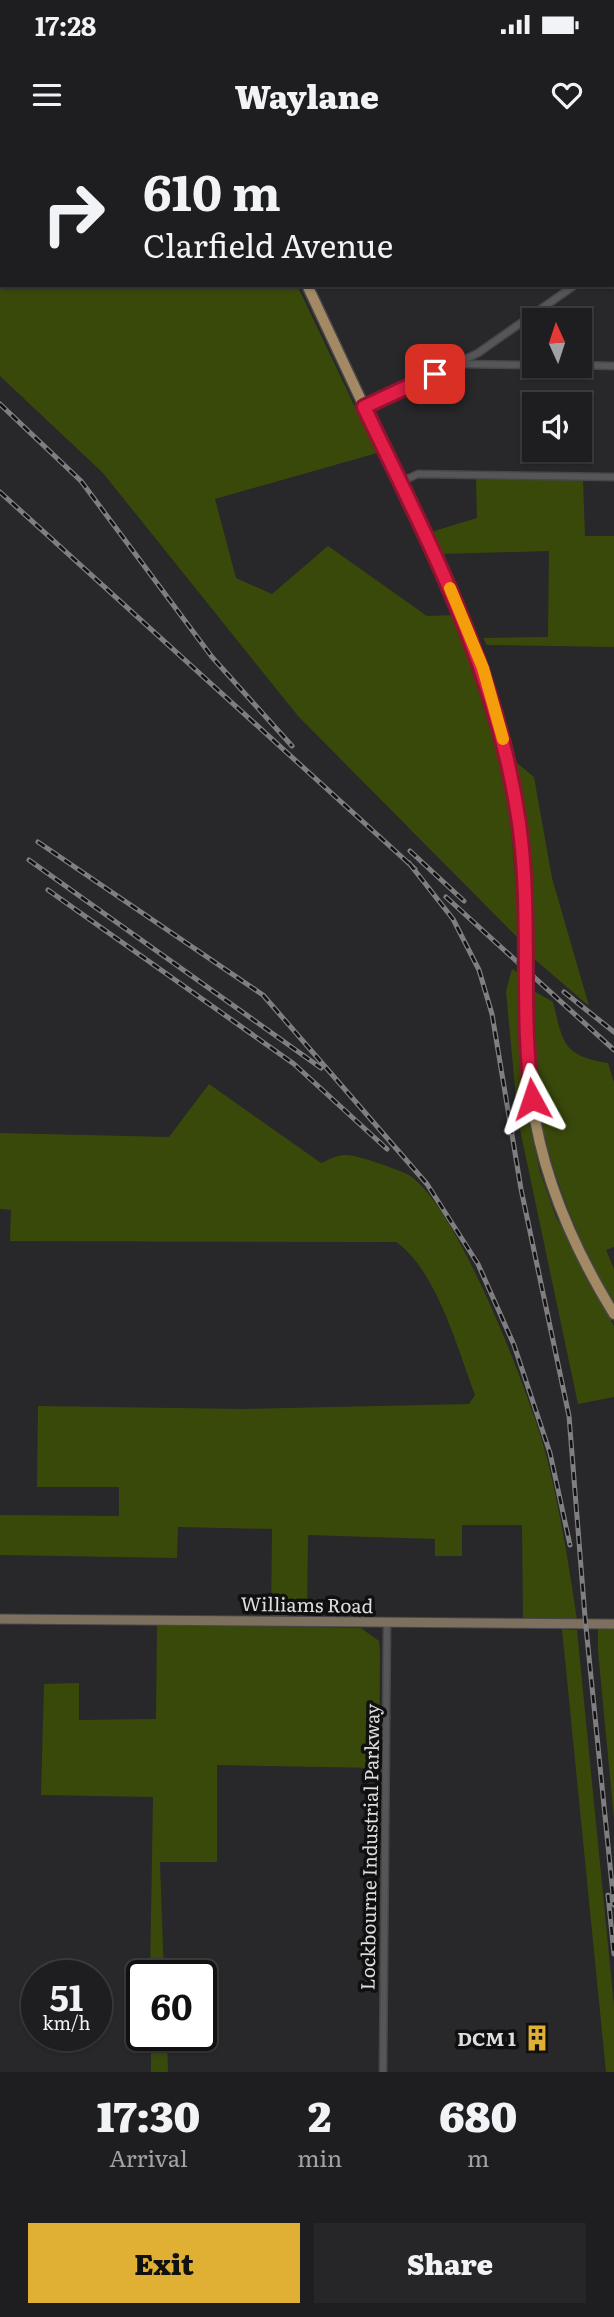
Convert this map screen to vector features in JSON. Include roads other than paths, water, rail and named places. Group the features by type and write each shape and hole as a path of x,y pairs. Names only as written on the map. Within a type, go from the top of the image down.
{"main road":[{"path":"308,287 460,611 498,717 519,824 530,1085 542,1150 570,1231 614,1314"},
{"name":"Williams Road","path":"0,1619 614,1625"}],"street":[{"path":"364,407 457,364 506,336 572,287"},
{"path":"457,364 522,365"},
{"path":"592,365 614,366"},
{"path":"400,482 418,474 614,477"},
{"name":"Lockbourne Industrial Parkway","path":"383,2072 387,1622"}],"railway":[{"path":"0,404 81,481 212,657 292,746"},
{"path":"0,492 415,869"},
{"path":"38,842 263,995 427,1184 478,1264 514,1345 550,1453 570,1545"},
{"path":"410,851 464,901"},
{"path":"29,860 321,1068"},
{"path":"409,863 453,919 479,970 492,1014 521,1189 569,1416 585,1617 614,1905"},
{"path":"48,890 294,1064 387,1149"},
{"path":"446,897 614,1050"},
{"path":"564,992 614,1032"},
{"path":"608,1895 614,1954"}],"place":[{"name":"DCM 1","path":"537,2038"}]}
